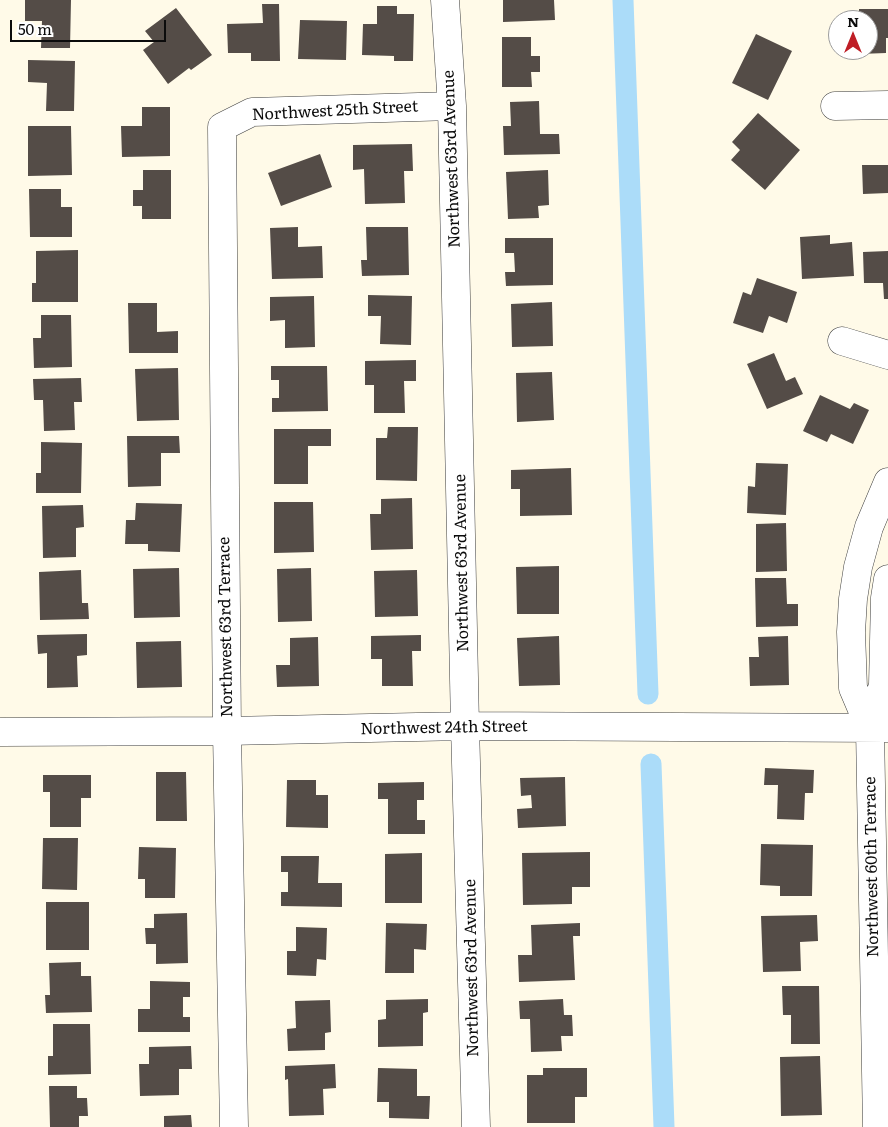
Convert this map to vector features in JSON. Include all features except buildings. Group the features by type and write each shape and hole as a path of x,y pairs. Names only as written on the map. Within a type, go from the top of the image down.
{"street":[{"name":"Northwest 63rd Avenue","path":"445,0 452,106 476,1127"},
{"path":"835,106 888,105"},
{"name":"Northwest 25th Street","path":"222,127 252,112 452,106"},
{"name":"Northwest 63rd Terrace","path":"222,127 227,731 234,1127"},
{"path":"842,341 888,355"},
{"name":"Northwest 60th Terrace","path":"879,728 853,688 851,632 858,567 868,527 888,482"},
{"path":"853,600 887,592"},
{"name":"Northwest 60th Terrace","path":"877,1127 879,728 887,592"},
{"name":"Northwest 24th Street","path":"0,732 227,731 466,726 879,728"}],"waterway":[{"path":"623,0 648,694"},
{"path":"651,764 664,1127"}]}
